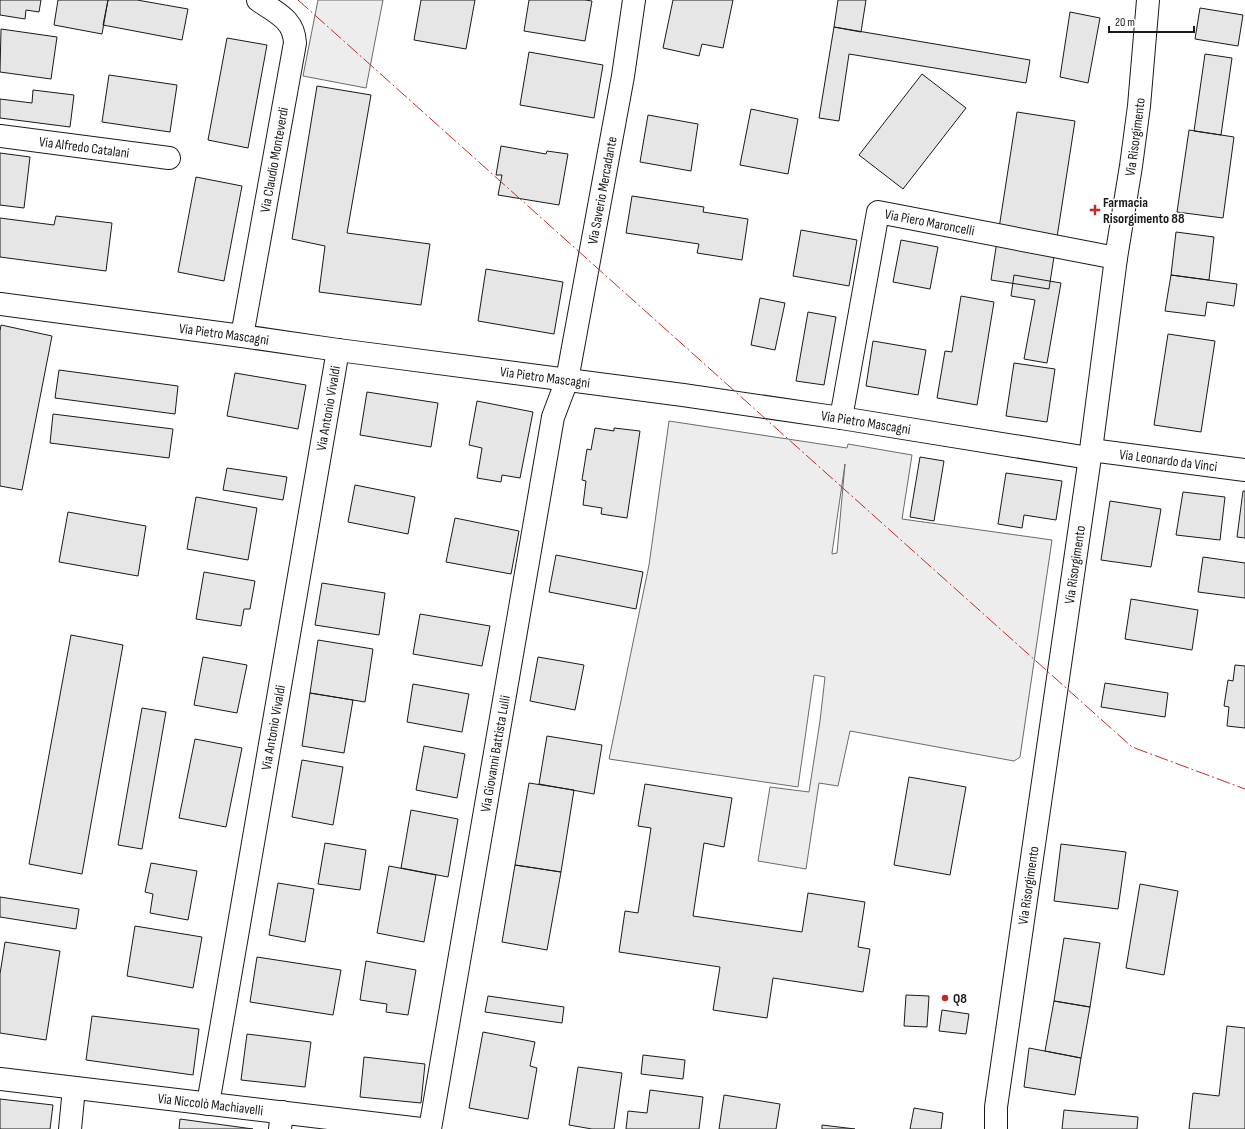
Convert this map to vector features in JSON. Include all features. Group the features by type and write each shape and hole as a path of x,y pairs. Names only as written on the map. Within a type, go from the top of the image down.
{"street":[{"name":"Via Claudio Monteverdi","path":"242,336 295,43 294,34 288,21 258,0"},
{"name":"Via Saverio Mercadante","path":"567,380 622,76 634,0"},
{"name":"Via Risorgimento","path":"996,1129 996,1107 1090,454 1116,258 1131,166 1139,106 1148,0"},
{"name":"Via Alfredo Catalani","path":"0,136 169,158"},
{"name":"Via Piero Maroncelli","path":"841,418 878,212 1116,258"},
{"name":"Via Pietro Mascagni","path":"0,304 567,380 1090,454"},
{"name":"Via Antonio Vivaldi","path":"208,1104 338,350"},
{"name":"Via Giovanni Battista Lulli","path":"430,1129 553,417 567,380"},
{"name":"Via Leonardo da Vinci","path":"1090,454 1245,470"},
{"name":"Via Niccolò Machiavelli","path":"0,1080 208,1104 281,1120 421,1129"},
{"path":"70,1129 74,1088"}],"shaded area":[{"path":"318,0 383,0 366,88 303,76"},
{"path":"669,421 847,448 848,444 912,455 902,519 1052,540 1020,757 1014,761 850,731 838,786 819,783 806,869 758,861 770,787 809,792 825,677 814,675 798,787 609,759 649,565","holes":["845,464 837,553 832,554"]}],"building":[{"path":"0,0 41,0 39,12 26,10 25,19 0,15"},
{"path":"58,0 108,0 102,34 54,25"},
{"path":"108,0 137,0 188,9 182,40 103,25"},
{"path":"421,0 475,0 466,49 414,40"},
{"path":"529,0 592,1 585,41 524,31"},
{"path":"673,0 733,0 723,48 702,44 699,56 663,48"},
{"path":"838,0 866,0 861,32 834,27"},
{"path":"1200,8 1243,15 1238,46 1195,39"},
{"path":"1070,12 1100,18 1088,83 1060,77"},
{"path":"834,27 1030,60 1026,83 849,54 839,121 819,118"},
{"path":"1,29 57,37 51,79 0,72"},
{"path":"227,38 267,45 248,148 208,140"},
{"path":"529,52 603,65 594,118 520,105"},
{"path":"1205,54 1232,58 1221,135 1194,131"},
{"path":"922,74 966,108 903,189 859,155"},
{"path":"109,75 177,85 170,132 102,122"},
{"path":"317,86 371,95 347,233 430,244 421,305 319,292 325,246 292,239"},
{"path":"33,90 74,95 70,127 0,118 0,99 32,103"},
{"path":"751,109 798,119 788,174 740,165"},
{"path":"1017,112 1075,121 1049,289 991,280"},
{"path":"648,115 698,124 691,171 640,162"},
{"path":"1189,130 1234,137 1223,218 1177,212"},
{"path":"501,146 546,154 547,151 568,154 559,205 498,195 502,175 496,175"},
{"path":"0,153 30,157 24,208 0,205"},
{"path":"196,177 242,186 224,281 178,272"},
{"path":"632,196 704,207 703,212 748,219 742,260 697,253 699,244 626,233"},
{"path":"56,216 112,223 106,271 0,257 0,218 54,225"},
{"path":"801,230 857,240 849,286 793,276"},
{"path":"1176,232 1214,237 1209,280 1171,275"},
{"path":"901,240 938,247 930,289 893,282"},
{"path":"486,269 563,282 554,334 478,321"},
{"path":"1014,275 1061,283 1047,363 1024,359 1035,300 1011,296"},
{"path":"1171,275 1237,284 1234,306 1207,302 1205,316 1165,311"},
{"path":"961,296 994,302 977,405 937,398 945,351 952,352"},
{"path":"760,298 785,303 775,350 751,345"},
{"path":"808,312 836,317 824,385 796,381"},
{"path":"1,325 52,336 22,490 0,486"},
{"path":"1168,334 1215,341 1201,432 1154,425"},
{"path":"873,341 926,350 918,395 866,386"},
{"path":"1014,363 1055,369 1047,422 1006,416"},
{"path":"59,370 178,386 175,414 55,398"},
{"path":"235,373 306,385 298,429 227,416"},
{"path":"367,392 438,403 431,447 360,435"},
{"path":"477,401 533,412 520,478 502,475 501,482 477,478 482,448 469,445"},
{"path":"53,414 173,429 169,458 50,443"},
{"path":"595,428 614,431 614,428 640,431 627,518 601,514 602,508 583,505 586,481 582,480 587,449 591,450"},
{"path":"920,457 944,461 934,521 910,517"},
{"path":"227,468 287,477 283,500 223,490"},
{"path":"1006,473 1062,481 1056,520 1024,515 1022,528 998,524"},
{"path":"355,485 415,497 408,534 348,522"},
{"path":"1243,491 1245,491 1245,538 1237,537"},
{"path":"1183,492 1225,497 1220,540 1176,535"},
{"path":"196,497 257,508 248,560 187,549"},
{"path":"1110,501 1161,509 1151,567 1101,560"},
{"path":"68,512 146,526 138,576 59,562"},
{"path":"455,518 519,531 511,574 446,562"},
{"path":"556,555 643,572 636,609 549,592"},
{"path":"1203,557 1245,563 1245,598 1198,592"},
{"path":"204,572 255,581 250,609 244,609 241,626 196,619"},
{"path":"322,583 385,593 379,635 315,625"},
{"path":"1131,599 1198,610 1192,650 1125,639"},
{"path":"420,614 490,626 482,666 413,654"},
{"path":"71,635 123,645 82,874 29,864"},
{"path":"318,640 373,649 365,702 310,693"},
{"path":"203,657 247,665 237,713 194,705"},
{"path":"538,657 584,665 575,710 530,701"},
{"path":"1235,665 1245,666 1245,728 1227,726 1229,707 1224,706 1228,680 1233,681"},
{"path":"1105,683 1168,693 1165,717 1101,707"},
{"path":"413,684 469,694 462,732 407,722"},
{"path":"310,693 353,700 344,753 302,746"},
{"path":"142,708 166,712 142,849 118,845"},
{"path":"547,736 602,745 594,794 539,784"},
{"path":"195,739 242,748 226,827 179,818"},
{"path":"424,746 465,754 457,798 416,790"},
{"path":"302,760 343,767 333,825 292,817"},
{"path":"909,777 966,787 950,875 894,865"},
{"path":"529,783 574,790 561,872 515,865"},
{"path":"645,784 732,798 724,847 704,843 693,916 802,932 808,893 865,902 858,947 870,949 863,992 773,978 767,1018 713,1010 720,967 619,952 625,911 638,913 651,828 638,826"},
{"path":"411,810 458,819 448,877 401,868"},
{"path":"325,843 366,850 360,890 318,884"},
{"path":"1061,844 1126,852 1118,909 1054,901"},
{"path":"151,863 197,871 188,920 150,913 153,894 145,892"},
{"path":"515,865 561,872 547,950 502,942"},
{"path":"389,866 436,875 424,942 377,933"},
{"path":"278,883 314,889 305,942 269,935"},
{"path":"1140,884 1178,891 1164,975 1126,968"},
{"path":"0,897 79,909 76,929 0,917"},
{"path":"135,926 202,937 193,988 127,976"},
{"path":"1064,938 1100,943 1090,1007 1054,1001"},
{"path":"5,942 60,951 46,1040 0,1033 0,974"},
{"path":"257,957 341,970 333,1015 250,1002"},
{"path":"366,961 416,970 408,1015 386,1012 387,1004 360,1000"},
{"path":"906,995 929,996 927,1027 904,1026"},
{"path":"488,996 564,1007 562,1023 485,1012"},
{"path":"1054,1001 1090,1007 1081,1058 1045,1051"},
{"path":"942,1010 969,1014 966,1034 939,1031"},
{"path":"92,1016 199,1029 193,1075 86,1060"},
{"path":"1227,1026 1245,1028 1245,1129 1189,1129 1193,1093 1219,1096"},
{"path":"483,1032 535,1042 530,1066 537,1068 528,1119 469,1108"},
{"path":"247,1034 311,1042 305,1087 241,1080"},
{"path":"1029,1048 1081,1058 1075,1095 1024,1087"},
{"path":"643,1055 685,1060 683,1079 641,1074"},
{"path":"364,1057 425,1064 421,1103 360,1097"},
{"path":"578,1067 622,1073 614,1129 592,1129 569,1125"},
{"path":"650,1090 703,1097 699,1129 626,1129 628,1111 647,1113"},
{"path":"724,1095 780,1104 776,1129 719,1129"},
{"path":"0,1099 53,1105 50,1129 0,1129"},
{"path":"914,1108 943,1113 941,1129 910,1129"},
{"path":"1064,1110 1138,1117 1137,1129 1062,1129"},
{"path":"180,1119 253,1129 179,1129"},
{"path":"822,1125 855,1129 822,1129"}],"power":[{"path":"298,0 1132,747 1245,789"}],"place":[{"name":"Farmacia Risorgimento 88","path":"1095,210"},
{"name":"Q8","path":"945,998"}]}
